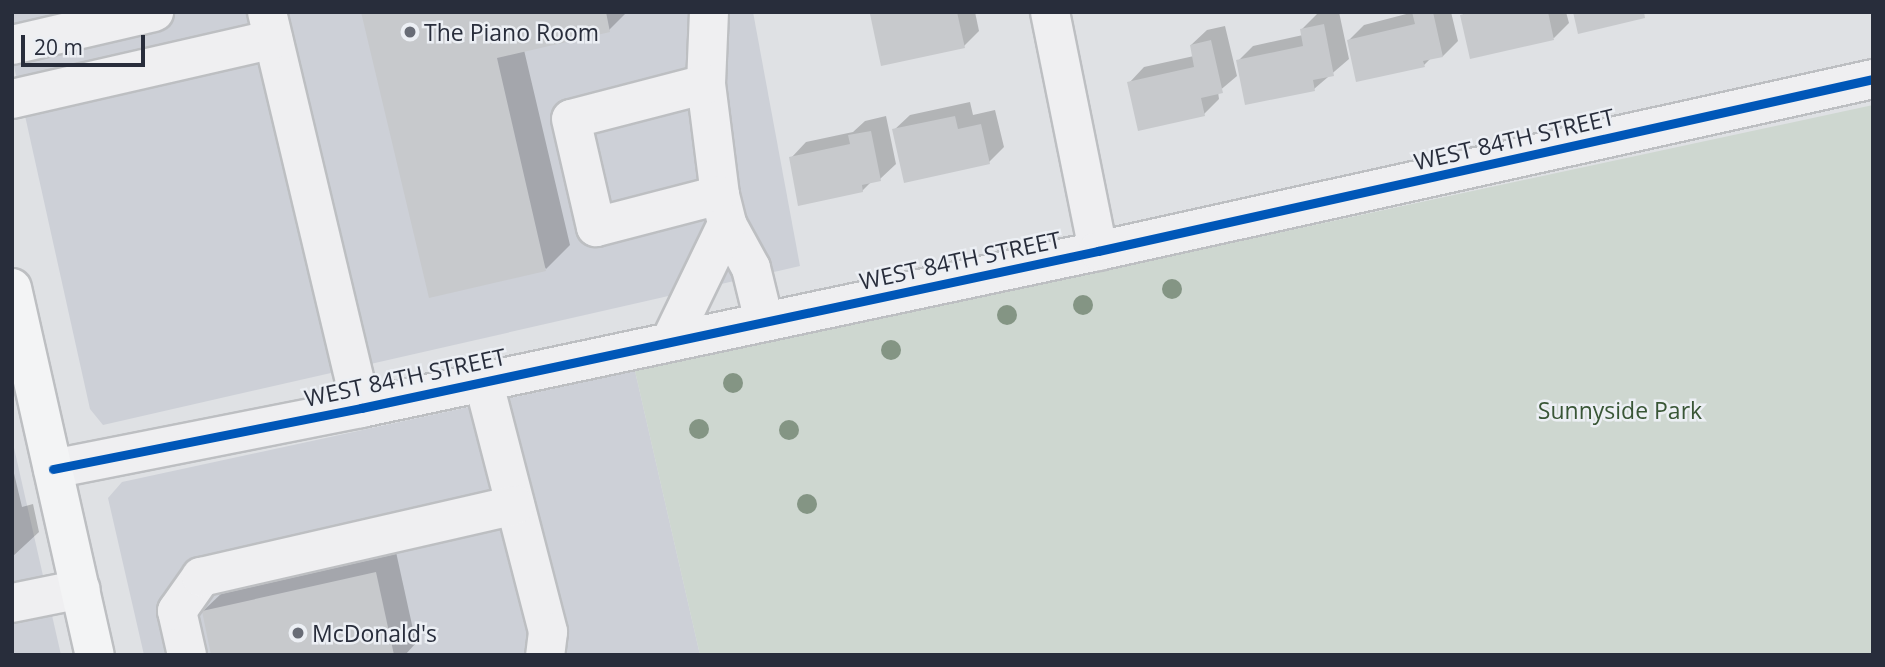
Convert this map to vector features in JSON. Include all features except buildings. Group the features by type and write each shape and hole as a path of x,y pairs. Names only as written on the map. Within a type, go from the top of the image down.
{"main road":[{"path":"12,288 96,655"}],"street":[{"path":"12,46 153,12"},
{"path":"709,12 706,84 723,210 751,268 764,321"},
{"path":"1050,12 1098,251"},
{"path":"12,99 270,26 361,408"},
{"name":"WEST 84TH STREET","path":"53,469 361,408 1098,251 1873,79"},
{"path":"706,84 570,119 596,227 723,210"},
{"path":"671,340 723,210"},
{"path":"483,380 548,632 545,655"},
{"path":"187,655 177,611 201,577 515,505"},
{"path":"12,603 81,589"}],"shaded area":[{"path":"12,12 753,12 800,266 103,425 90,409 12,57"},
{"path":"635,371 700,655 144,655 108,498 122,482"},
{"path":"12,439 61,655 12,655"}],"green space":[{"name":"Sunnyside Park","path":"1873,105 1873,655 700,655 635,371"}],"cycle path":[{"path":"53,469 361,408 1098,251 1873,79"}],"place":[{"name":"The Piano Room","path":"410,32"},
{"name":"McDonald's","path":"298,633"}]}
